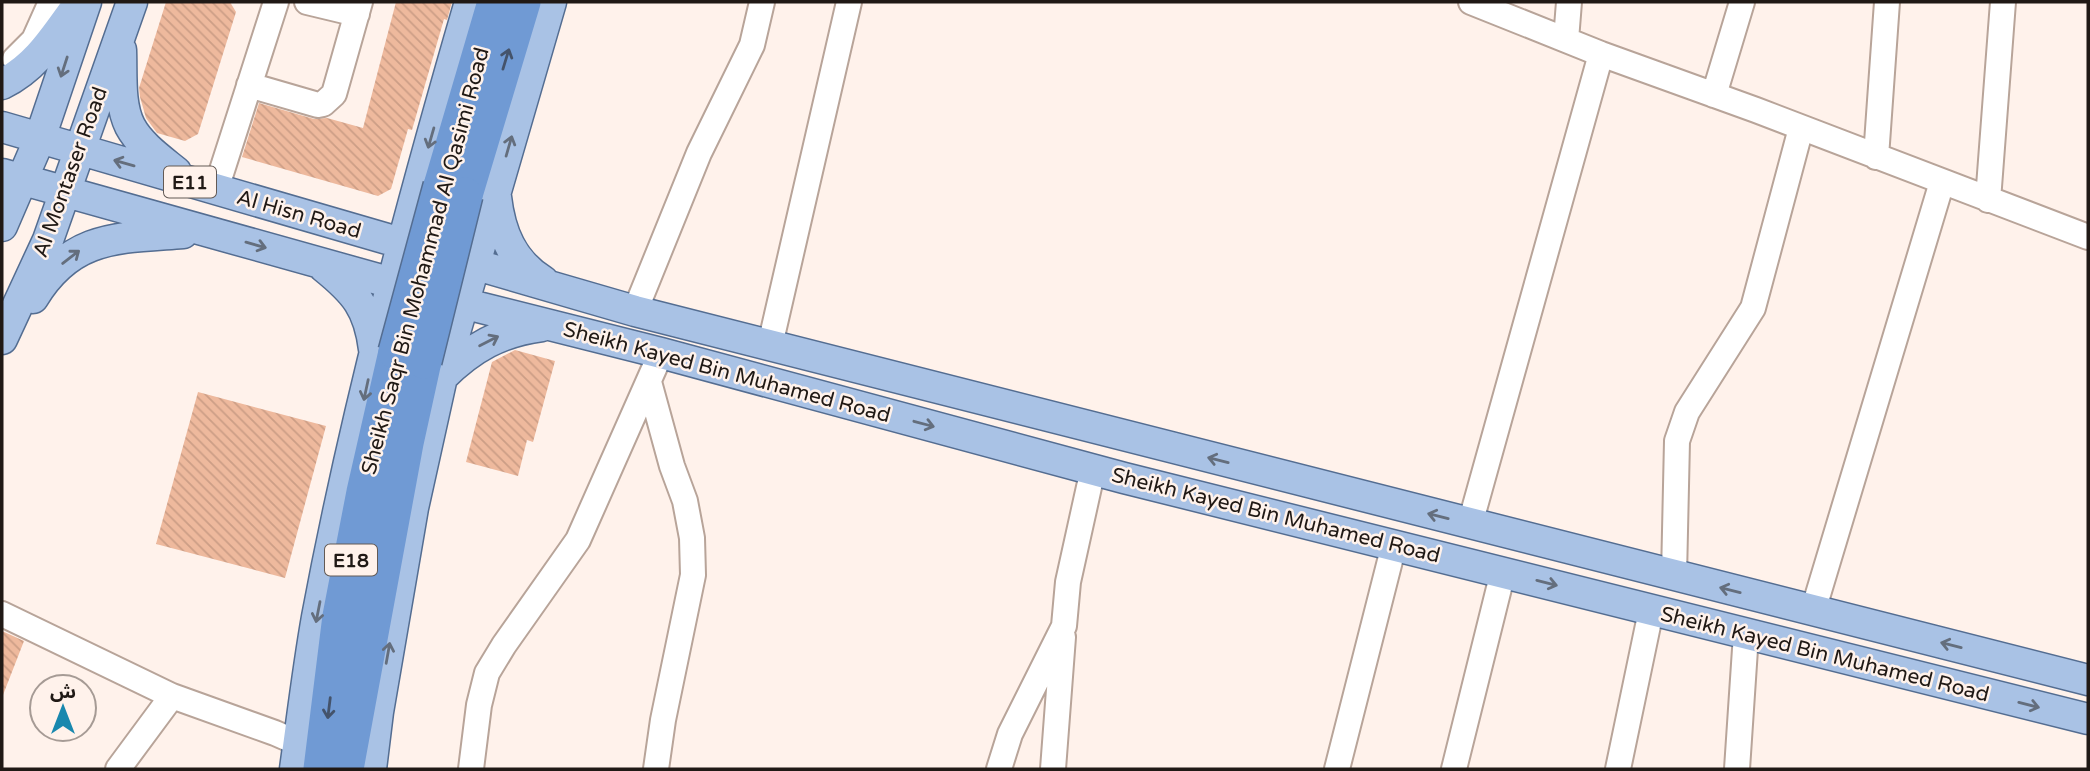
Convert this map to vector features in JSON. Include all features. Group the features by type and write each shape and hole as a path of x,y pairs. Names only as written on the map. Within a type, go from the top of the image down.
{"highway":[{"name":"Sheikh Saqr Bin Mohammad Al Qasimi Road","path":"321,769 340,616 364,492 409,360 454,192 495,2"},
{"name":"Sheikh Saqr Bin Mohammad Al Qasimi Road","path":"454,192 523,2"},
{"name":"Sheikh Saqr Bin Mohammad Al Qasimi Road","path":"346,769 388,538 409,360"}],"main road":[{"path":"2,84 18,76 41,55 83,2"},
{"name":"Al Montaser Road","path":"2,226 12,177 40,138 83,2"},
{"name":"Al Montaser Road","path":"2,339 48,240 132,2"},
{"path":"296,756 317,618 409,360 465,304 476,265 454,192 470,2"},
{"path":"372,769 413,508 409,360 392,283 402,244 454,192 551,2"},
{"path":"121,33 123,102 130,125 147,148 188,181"},
{"name":"Al Hisn Road","path":"2,127 476,265"},
{"name":"Al Hisn Road","path":"12,177 465,304"},
{"path":"345,227 366,225 454,192"},
{"path":"454,192 502,231 510,247 534,275 549,285"},
{"path":"2,349 45,277 83,247 111,238 205,231"},
{"path":"318,262 350,288 372,328 409,360 459,360 489,341 522,328 546,325"},
{"name":"Sheikh Kayed Bin Muhamed Road","path":"476,265 635,311 2088,680"},
{"name":"Sheikh Kayed Bin Muhamed Road","path":"465,304 661,353 1093,469 2088,719"},
{"path":"1593,594 1601,557"}],"street":[{"path":"2,68 19,57 34,40 51,2"},
{"path":"216,189 276,2"},
{"path":"249,85 318,105 334,94 358,8 307,2"},
{"path":"635,311 699,153 752,45 762,2"},
{"path":"770,345 849,2"},
{"path":"1471,2 1601,54 2088,237"},
{"path":"1566,40 1569,2"},
{"path":"1714,95 1742,2"},
{"path":"1876,157 1887,2"},
{"path":"1988,200 2003,2"},
{"path":"1470,524 1601,54"},
{"path":"1674,576 1677,441 1687,412 1753,308 1801,128"},
{"path":"1813,611 1942,182"},
{"path":"471,769 479,705 487,673 503,645 578,540 661,353"},
{"path":"649,382 672,466 685,501 692,538 693,575 663,720 656,769"},
{"path":"1053,769 1068,582 1093,469"},
{"path":"1337,769 1394,545"},
{"path":"1454,769 1503,572"},
{"path":"1618,769 1651,611"},
{"path":"2,614 172,696 275,733 296,756"},
{"path":"999,769 1010,734 1064,626"},
{"path":"1737,769 1746,634"},
{"path":"118,769 172,696"}],"building":[{"path":"166,2 230,2 236,12 198,134 185,141 157,133 146,118 140,97 139,88"},
{"path":"396,2 452,2 447,20 444,19 412,130 408,129 391,189 378,196 242,157 259,103 314,119 327,118 363,128"},
{"path":"515,350 555,361 533,442 527,440 518,476 466,462 492,362"},
{"path":"198,392 326,426 285,578 156,544"},
{"path":"2,631 24,641 3,695 2,695"}]}
